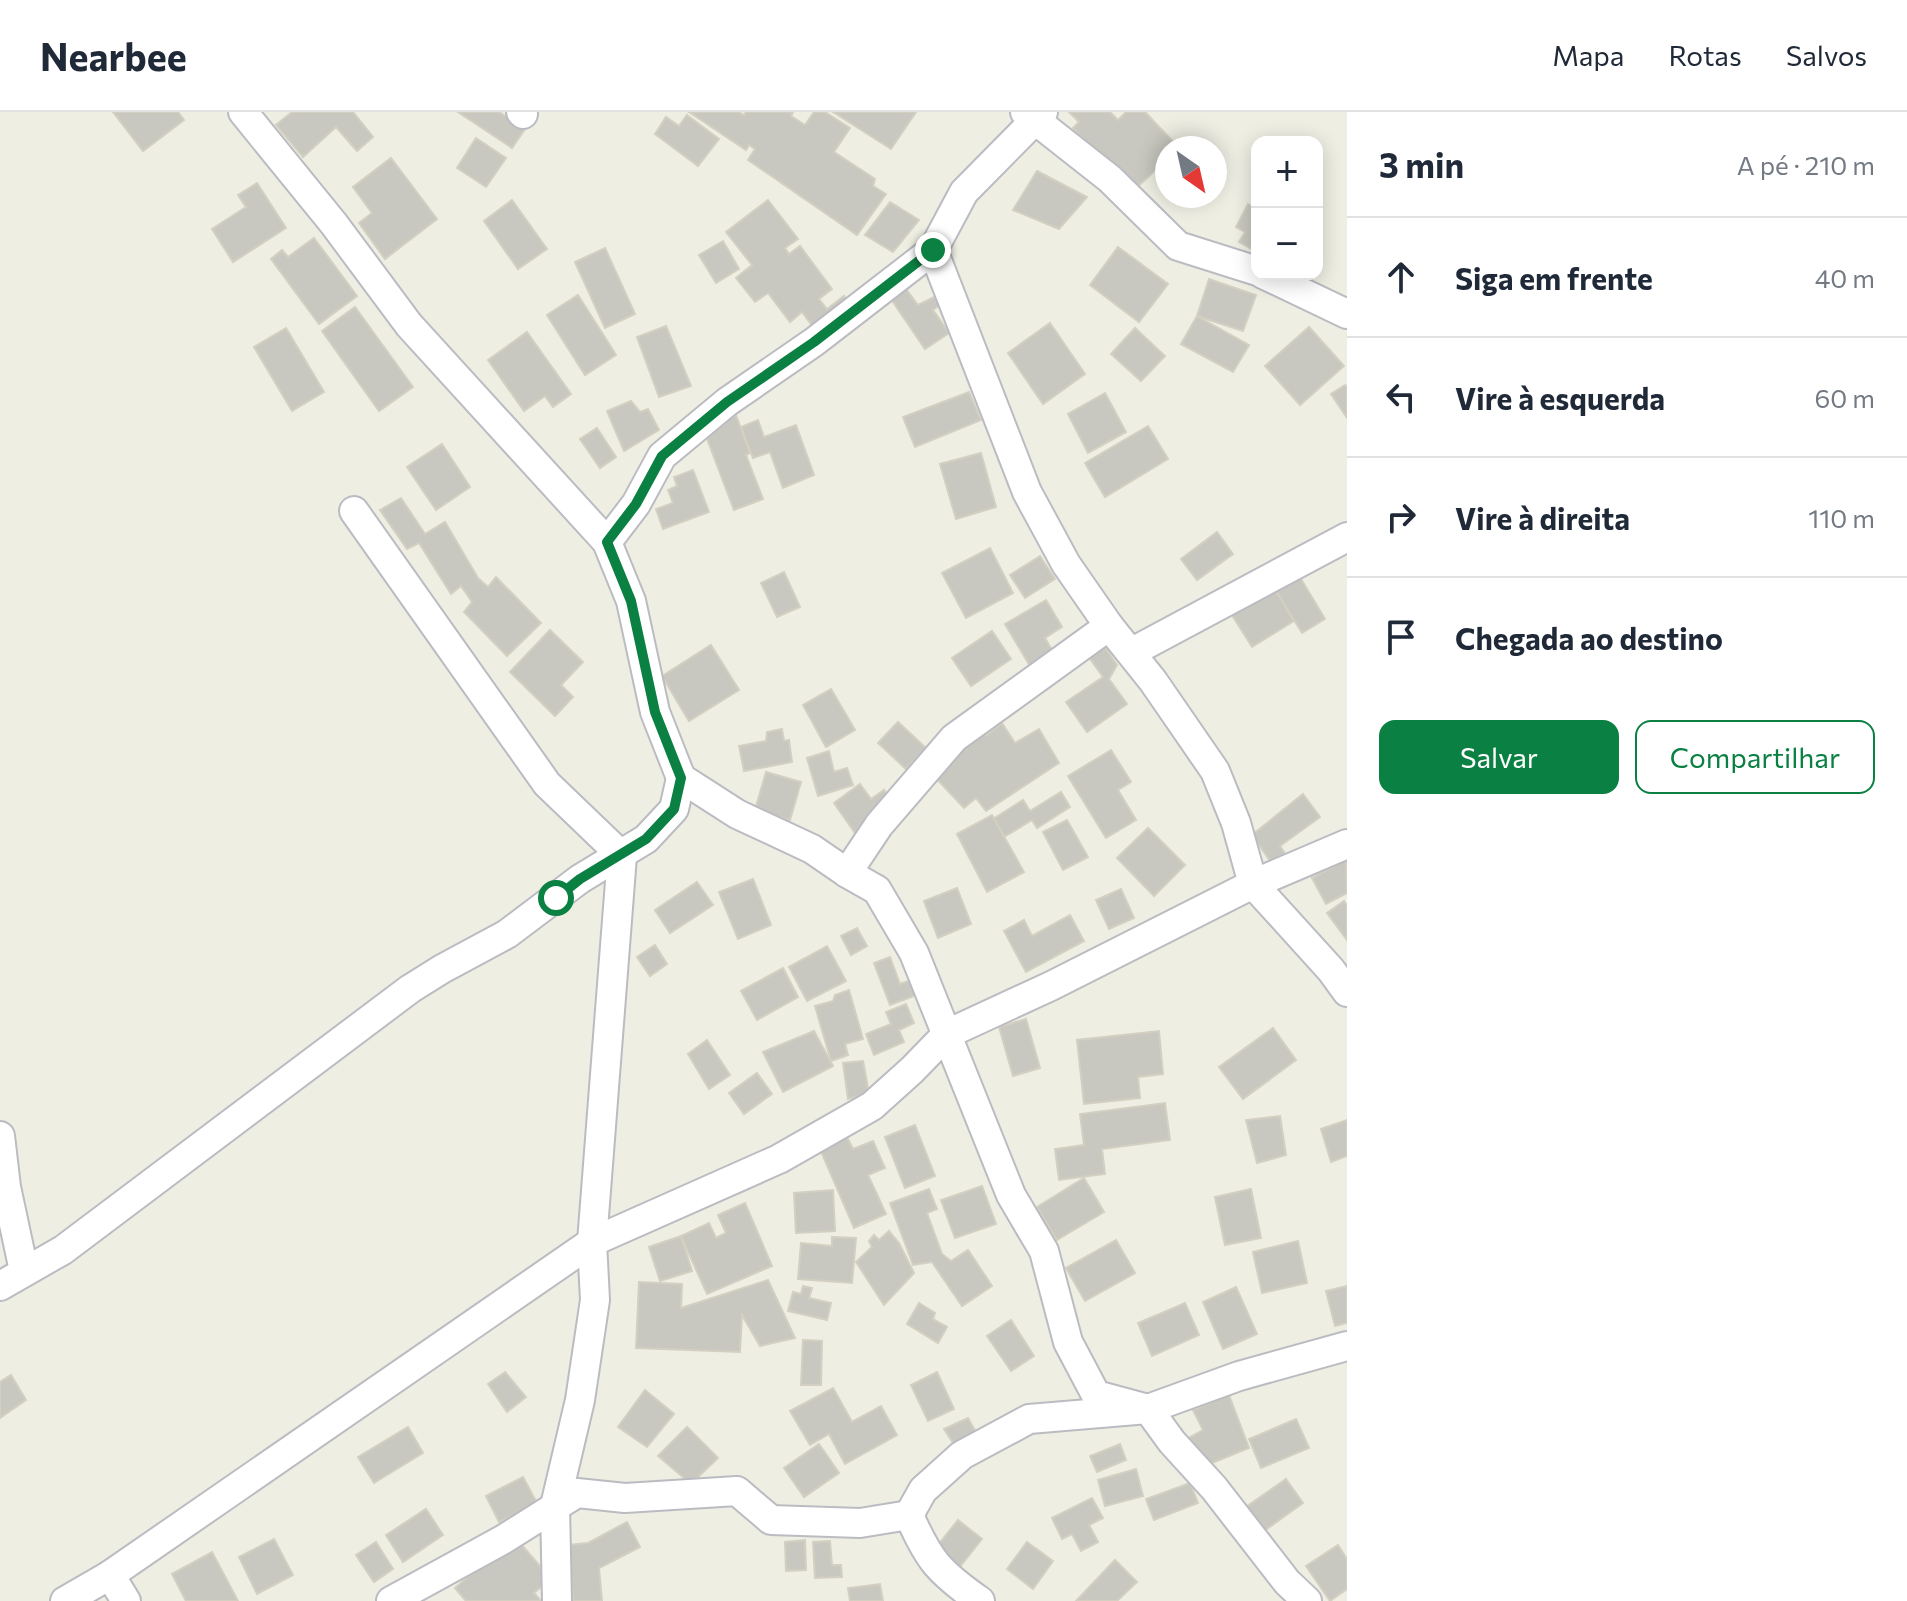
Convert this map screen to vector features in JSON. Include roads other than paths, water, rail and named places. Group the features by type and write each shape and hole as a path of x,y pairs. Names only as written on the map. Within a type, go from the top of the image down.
{"street":[{"path":"0,1136 12,1279 63,1250 410,989 507,934 580,879 646,839 674,809 681,778 655,712 631,601 607,542 409,325 334,224 243,112"},
{"path":"607,542 636,504 662,456 727,402 814,342 933,250 964,192 1035,115 1110,179 1178,246 1251,269"},
{"path":"933,250 1027,492 1066,564 1215,771 1236,823 1253,884 1347,992"},
{"path":"1276,280 1347,314"},
{"path":"354,511 547,784 622,856"},
{"path":"1132,652 1347,537"},
{"path":"847,873 879,825 954,738 1109,626"},
{"path":"681,778 737,814 812,849 877,890 914,953 1011,1195 1044,1251 1068,1342 1096,1395 1148,1409 1287,1582 1307,1601"},
{"path":"65,1601 110,1575 592,1242 779,1159 872,1106 947,1034 1051,986 1253,884 1347,844"},
{"path":"557,1601 555,1506 580,1400 595,1300 592,1242 622,856"},
{"path":"909,1515 923,1490 962,1455 1029,1419 1148,1409 1239,1376 1347,1346"},
{"path":"391,1601 504,1539 577,1493 625,1498 737,1491 771,1520 860,1523 909,1515"},
{"path":"909,1515 923,1548 945,1576 980,1601"},
{"path":"110,1575 126,1601"}]}
